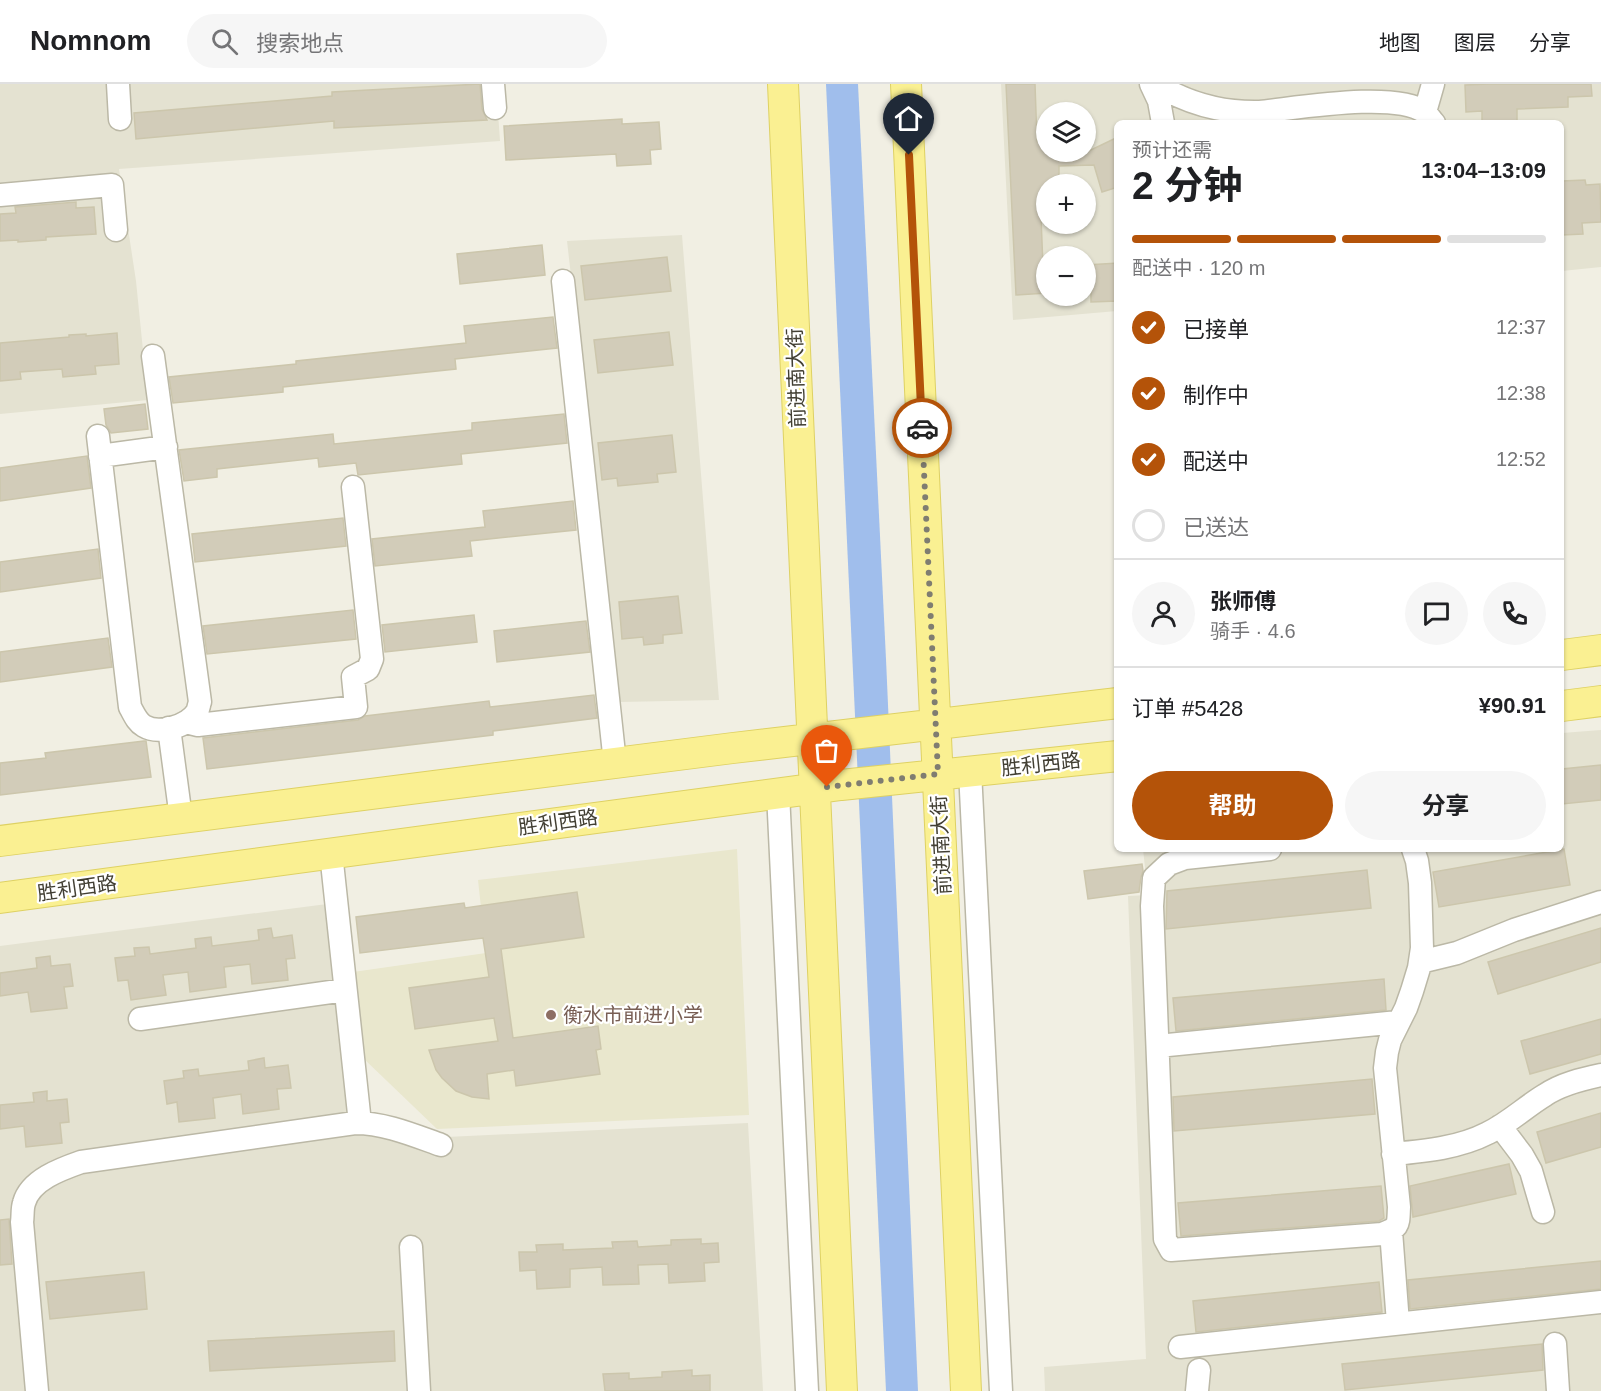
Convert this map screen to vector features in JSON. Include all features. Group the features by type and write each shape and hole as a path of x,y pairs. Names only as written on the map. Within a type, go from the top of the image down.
{"main road":[{"name":"前进南大街","path":"783,84 827,787 842,1391"},
{"name":"前进南大街","path":"906,84 966,1391"},
{"path":"1564,655 1601,650"},
{"path":"1564,706 1601,701"},
{"path":"0,841 823,737 1114,703"},
{"name":"胜利西路","path":"0,898 902,777 1114,756"}],"street":[{"path":"118,84 120,119"},
{"path":"493,84 495,108"},
{"path":"1151,84 1159,101 1162,120"},
{"path":"1156,84 1173,95 1212,108 1247,112 1381,101 1396,103 1430,118 1433,84"},
{"path":"0,195 112,185 116,230"},
{"path":"562,280 615,763"},
{"path":"153,356 200,702 198,711 178,725"},
{"path":"166,447 99,446 130,707 137,720 145,727 157,730 178,725 198,725 356,707 353,676 368,669 372,658 352,488"},
{"path":"178,725 181,818"},
{"path":"970,771 1001,1391"},
{"path":"778,793 807,1391"},
{"path":"1242,852 1185,858 1169,864 1154,878 1152,906 1165,1239 1171,1250 1382,1234 1395,1229 1398,1223 1399,1207 1385,1068 1386,1052 1412,991 1422,948 1420,883 1414,852"},
{"path":"331,853 360,1123"},
{"path":"1420,962 1457,953 1514,930 1601,902"},
{"path":"140,1019 345,990"},
{"path":"1158,1046 1398,1022"},
{"path":"1394,1155 1456,1144 1487,1134 1547,1093 1601,1074"},
{"path":"37,1391 22,1222 24,1204 28,1194 39,1183 56,1172 81,1162 360,1123 398,1130 441,1144"},
{"path":"1500,1126 1531,1171 1543,1212"},
{"path":"1391,1231 1398,1323"},
{"path":"411,1247 418,1391"},
{"path":"1180,1347 1601,1302"},
{"path":"1555,1344 1558,1391"}],"shaded area":[{"path":"0,84 496,84 500,141 119,169 136,281 148,400 0,414"},
{"path":"1001,84 1601,84 1601,267 1564,271 1564,120 1114,120 1114,311 1013,320"},
{"path":"682,235 719,700 620,702 567,241"},
{"path":"1601,730 1601,1391 1045,1391 1044,1367 1146,1359 1128,896 1148,895 1143,852 1564,852 1564,733"},
{"name":"衡水市前进小学","path":"737,849 749,1115 437,1129 363,1058 353,972 486,953 478,880"},
{"path":"327,904 353,1134 384,1133 404,1139 748,1123 763,1391 0,1391 0,946"}],"water":[{"path":"826,84 858,84 918,1391 886,1391"}],"building":[{"path":"480,84 482,109 487,120 334,128 334,121 136,139 134,113 332,96 332,92"},
{"path":"1006,84 1035,84 1036,162 1096,162 1096,148 1114,139 1114,188 1102,192 1094,165 1059,166 1059,174 1036,174 1036,234 1042,234 1042,246 1036,246 1036,294 1016,295"},
{"path":"1591,84 1592,96 1568,97 1568,107 1517,109 1517,120 1482,120 1482,111 1466,112 1465,85"},
{"path":"622,119 622,124 659,122 661,149 650,150 651,164 617,166 616,154 506,160 504,126"},
{"path":"1585,180 1586,185 1600,184 1601,222 1582,223 1583,234 1564,235 1564,181"},
{"path":"76,202 76,208 94,207 96,234 46,237 46,240 0,241 0,214 16,213 15,207"},
{"path":"542,245 545,275 460,284 457,254"},
{"path":"667,257 671,291 585,300 581,266"},
{"path":"1114,263 1114,301 1096,302 1096,264"},
{"path":"553,317 557,348 455,359 456,369 283,387 283,392 173,403 169,377 466,343 464,326"},
{"path":"669,332 673,365 598,373 594,340"},
{"path":"117,333 119,364 95,366 96,374 63,377 62,369 20,372 21,379 0,381 0,343 69,337 69,335"},
{"path":"145,404 148,429 111,433 106,425 104,409"},
{"path":"564,414 567,443 461,454 462,464 358,475 356,463 319,467 318,458 217,469 217,477 184,481 179,450 333,434 334,444 472,430 472,423"},
{"path":"672,435 676,472 657,474 658,482 618,486 617,478 602,480 598,443"},
{"path":"87,456 91,488 0,501 0,468"},
{"path":"573,501 576,530 470,541 472,556 375,566 372,539 485,527 483,511"},
{"path":"343,518 346,546 195,562 192,534"},
{"path":"98,549 101,578 0,592 0,562"},
{"path":"678,596 682,633 663,635 663,643 644,645 643,637 622,639 619,602"},
{"path":"353,610 356,639 207,654 203,626"},
{"path":"474,615 477,642 385,652 382,625"},
{"path":"586,621 590,652 497,662 494,631"},
{"path":"108,638 112,667 0,682 0,652"},
{"path":"594,695 597,718 493,731 493,735 207,769 203,738 358,720 365,716 489,701 490,707"},
{"path":"146,741 151,777 0,795 0,763 46,758 45,753"},
{"path":"1601,765 1601,800 1564,804 1564,769"},
{"path":"1564,849 1570,885 1439,907 1433,872 1547,852 1564,852"},
{"path":"1142,864 1139,892 1088,899 1084,871"},
{"path":"1367,870 1371,908 1166,929 1167,891"},
{"path":"577,892 584,937 501,949 513,1038 598,1026 601,1049 596,1050 600,1074 516,1086 514,1070 487,1074 489,1099 472,1097 456,1091 436,1070 429,1050 498,1041 494,1018 415,1029 409,988 489,977 483,938 360,953 356,917 464,903 465,908"},
{"path":"271,928 273,938 292,935 295,958 286,959 288,980 252,984 250,964 224,967 226,987 190,992 188,972 163,975 166,995 131,1000 128,980 118,981 115,958 135,956 134,948 149,947 150,954 196,948 195,939 211,937 212,946 259,940 258,930"},
{"path":"1601,928 1601,962 1498,994 1488,962"},
{"path":"50,956 51,966 70,964 73,986 64,987 67,1008 31,1012 28,992 0,996 0,973 37,968 36,958"},
{"path":"1384,979 1386,1010 1176,1031 1173,998"},
{"path":"1601,1019 1601,1054 1530,1074 1521,1041"},
{"path":"264,1058 265,1068 288,1065 291,1088 277,1089 279,1109 243,1114 241,1094 213,1098 215,1118 179,1122 177,1102 167,1104 164,1081 184,1078 183,1071 198,1069 199,1076 249,1070 248,1061"},
{"path":"1372,1079 1375,1114 1174,1131 1173,1097"},
{"path":"47,1091 47,1101 67,1099 69,1122 60,1123 62,1143 26,1147 24,1126 0,1129 0,1105 34,1102 33,1093"},
{"path":"1601,1113 1601,1147 1546,1163 1537,1132"},
{"path":"1509,1164 1516,1194 1413,1217 1410,1186"},
{"path":"1381,1186 1384,1218 1379,1221 1181,1236 1178,1203"},
{"path":"9,1219 12,1264 0,1265 0,1220"},
{"path":"701,1239 701,1244 718,1243 719,1262 704,1263 705,1281 669,1283 668,1264 638,1265 639,1284 603,1285 602,1267 570,1269 570,1287 537,1289 536,1270 520,1271 519,1252 537,1252 536,1245 563,1244 563,1250 613,1248 612,1242 637,1241 638,1247 671,1245 671,1240"},
{"path":"1601,1261 1601,1289 1410,1309 1408,1280"},
{"path":"144,1272 147,1309 50,1319 46,1282"},
{"path":"1379,1282 1382,1312 1196,1332 1193,1301"},
{"path":"394,1331 395,1361 210,1371 208,1341"},
{"path":"1542,1344 1543,1370 1345,1390 1342,1364"},
{"path":"692,1370 692,1376 710,1375 710,1391 605,1391 603,1374 629,1373 629,1379 662,1377 662,1372"}],"way so far":[{"path":"827,787 938,774 922,428"}],"place":[{"name":"衡水市前进小学","path":"551,1015"}],"route":[{"path":"909,155 922,428"}]}
